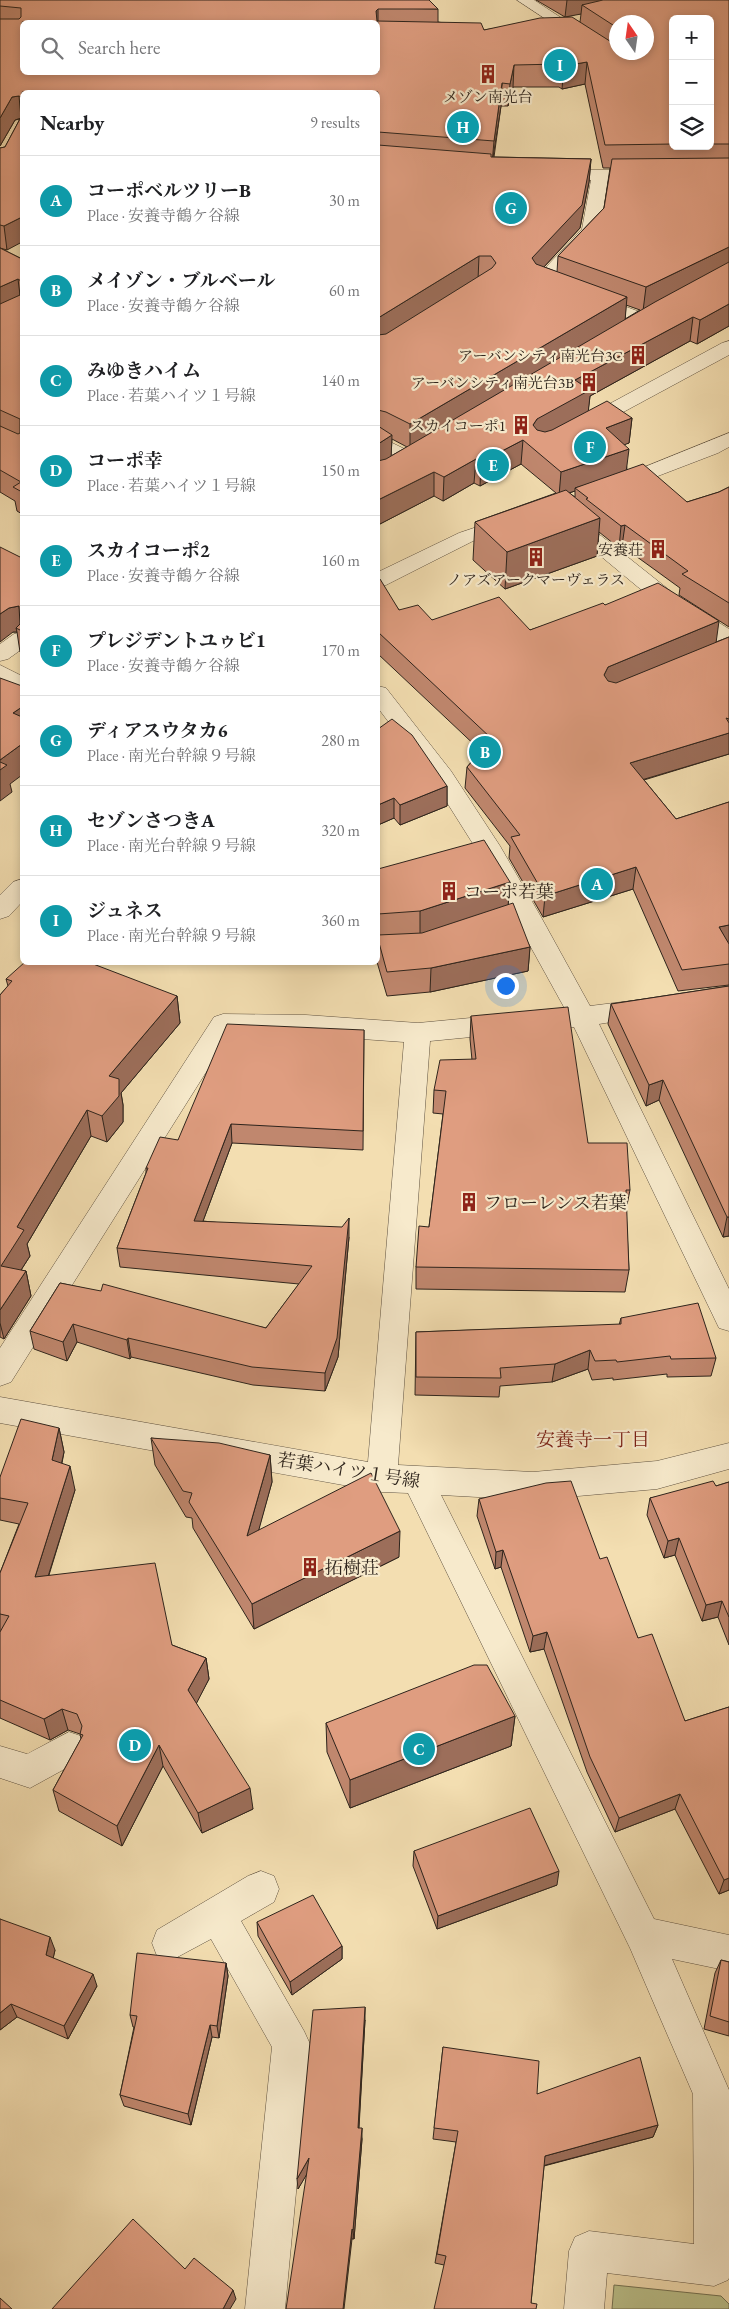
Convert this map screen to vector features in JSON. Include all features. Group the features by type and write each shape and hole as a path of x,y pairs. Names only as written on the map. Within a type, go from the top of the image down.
{"street":[{"path":"524,0 594,45"},
{"path":"546,29 582,21"},
{"path":"540,175 660,174"},
{"path":"600,175 591,230 541,282 644,320"},
{"path":"628,330 661,311"},
{"path":"568,435 729,347"},
{"path":"380,443 410,459"},
{"path":"600,491 720,444 729,461"},
{"path":"564,504 670,602 729,639"},
{"path":"380,579 466,537 528,517"},
{"path":"0,654 20,640"},
{"path":"0,672 20,684"},
{"path":"380,695 450,788 516,915 582,1017 729,1319"},
{"path":"0,910 20,890"},
{"path":"0,1373 223,1024 306,1025 418,1033 582,1017 670,1004"},
{"path":"382,1478 418,1033"},
{"name":"若葉ハイツ１号線","path":"3,1418 382,1478 418,1481 533,1486 657,1475 729,1456"},
{"path":"418,1481 643,1936 712,2094 721,2273 589,2251 584,2309"},
{"path":"0,1762 30,1771 69,1748"},
{"path":"170,1943 261,1889"},
{"path":"218,1915 291,2044 265,2309"},
{"path":"643,1936 729,1953"}],"green space":[{"path":"614,2285 721,2296 729,2304 729,2309 612,2309"}],"building":[{"path":"0,0 429,0 438,9 378,9 376,11 377,20 20,20 20,75 380,75 380,21 481,23 484,30 540,18 572,17 609,41 609,60 654,60 654,15 609,15 609,22 582,5 603,0 729,0 729,144 714,144 714,15 669,15 669,144 605,145 587,62 564,66 561,64 514,65 510,84 502,83 494,141 380,132 380,90 20,90 20,96 12,97 0,118 0,19 19,19 21,17 21,8 0,6"},
{"path":"20,119 20,218 4,226 0,225 0,148 5,147"},
{"path":"380,145 491,154 491,157 591,159 582,205 532,258 536,264 627,297 410,424 380,410 380,335 386,334 492,268 496,263 491,256 479,256 380,317"},
{"path":"729,158 729,247 646,287 558,256 604,208 612,159"},
{"path":"0,248 20,258 20,280 18,279 0,287"},
{"path":"729,262 729,304 700,320 693,317 575,380 590,390 537,419 533,425 537,430 545,432 552,430 607,401 632,418 606,428 629,449 561,472 523,440 481,462 476,459 444,477 434,472 380,499 380,460 386,459 655,302"},
{"path":"20,295 20,419 0,410 0,304"},
{"path":"0,426 18,434 20,433 20,481 0,470"},
{"path":"380,427 392,435 380,443"},
{"path":"643,464 687,502 729,487 729,603 682,574 688,571 625,525 621,526 575,488"},
{"path":"20,483 20,491 13,487"},
{"path":"566,490 600,518 507,552 475,522"},
{"path":"0,547 20,557 20,624 19,606 9,608 0,614"},
{"path":"380,579 399,610 418,605 432,620 499,597 530,630 603,603 605,605 658,583 719,621 608,667 604,675 608,681 616,683 729,637 729,719 726,718 729,723 729,733 630,763 676,819 729,802 729,925 719,927 729,944 729,964 682,970 636,867 545,896 511,837 520,835 467,767 492,739 380,634"},
{"path":"0,678 20,685 20,708 13,713 20,716 20,745 0,760"},
{"path":"392,719 412,735 447,786 400,805 394,798 380,804 380,728"},
{"path":"0,762 7,765 0,770"},
{"path":"484,840 510,882 420,911 380,914 380,868"},
{"path":"513,903 530,947 431,968 387,972 380,946 380,935 422,933"},
{"path":"22,965 96,965 177,996 109,1076 119,1079 119,1096 102,1116 87,1110 17,1227 24,1230 1,1266 26,1271 0,1310 0,995 12,981 6,979"},
{"path":"729,986 729,1217 727,1217 663,1080 649,1085 611,1004"},
{"path":"568,1007 588,1143 627,1143 630,1190 626,1190 629,1270 416,1267 419,1226 429,1227 446,1091 434,1090 440,1060 476,1059 471,1016"},
{"path":"227,1024 364,1030 363,1131 231,1124 194,1221 342,1227 349,1218 337,1338 325,1373 252,1367 128,1338 127,1340 73,1324 63,1342 30,1331 60,1283 101,1291 103,1284 266,1328 312,1266 117,1248 148,1168 146,1168 160,1137 178,1140"},
{"path":"698,1303 716,1358 671,1359 670,1356 617,1362 616,1360 595,1361 590,1350 555,1364 500,1368 501,1378 416,1377 416,1332 621,1324 621,1318"},
{"path":"21,1419 59,1428 52,1460 70,1466 35,1577 155,1563 172,1645 206,1658 188,1690 250,1788 198,1813 159,1745 117,1826 53,1790 83,1735 80,1734 82,1726 77,1714 62,1709 44,1719 0,1700 0,1632 9,1616 0,1614 0,1573 28,1503 0,1498 0,1477"},
{"path":"151,1438 219,1443 270,1455 247,1536 371,1473 400,1531 252,1604 189,1502 192,1493 183,1491"},
{"path":"571,1481 600,1559 607,1557 638,1638 652,1634 685,1721 729,1707 729,1878 724,1880 680,1794 619,1818 590,1757 547,1632 533,1636 503,1550 496,1552 479,1499 546,1483"},
{"path":"713,1481 716,1486 729,1482 729,1617 722,1601 706,1605 679,1538 668,1541 650,1498"},
{"path":"474,1665 487,1665 515,1716 350,1780 326,1723"},
{"path":"530,1808 559,1871 438,1916 414,1851"},
{"path":"313,1895 342,1946 290,1982 257,1922"},
{"path":"0,1919 50,1937 46,1955 93,1974 64,2026 11,2004 0,2013"},
{"path":"137,1953 226,1963 217,2026 210,2025 188,2114 120,2095 137,2016 130,2015"},
{"path":"721,1960 729,1962 729,2022 710,2016"},
{"path":"365,2007 358,2128 362,2128 353,2230 343,2309 286,2309 309,2158 297,2179 313,2010"},
{"path":"443,2047 539,2061 537,2094 640,2057 658,2125 545,2156 531,2303 537,2304 536,2309 434,2309 446,2256 437,2254 458,2131 434,2128"},
{"path":"133,2219 185,2269 194,2258 233,2290 223,2309 52,2309"},
{"path":"0,2298 12,2309 0,2309"}],"place":[{"name":"ジュネス","path":"560,65"},
{"name":"メゾン南光台","path":"488,74"},
{"name":"セゾンさつきA","path":"463,127"},
{"name":"ディアスウタカ6","path":"511,208"},
{"name":"アーバンシティ南光台3C","path":"638,355"},
{"name":"アーバンシティ南光台3B","path":"589,382"},
{"name":"スカイコーポ1","path":"521,425"},
{"name":"プレジデントユゥビ1","path":"590,447"},
{"name":"スカイコーポ2","path":"493,465"},
{"name":"安養荘","path":"658,549"},
{"name":"ノアズアークマーヴェラス","path":"536,557"},
{"name":"メイゾン・ブルベール","path":"485,752"},
{"name":"コーポベルツリーB","path":"597,884"},
{"name":"コーポ若葉","path":"449,891"},
{"name":"フローレンス若葉","path":"469,1202"},
{"name":"拓樹荘","path":"310,1567"},
{"name":"コーポ幸","path":"135,1745"},
{"name":"みゆきハイム","path":"419,1749"}],"district":[{"name":"安養寺一丁目","path":"593,1439"}]}
